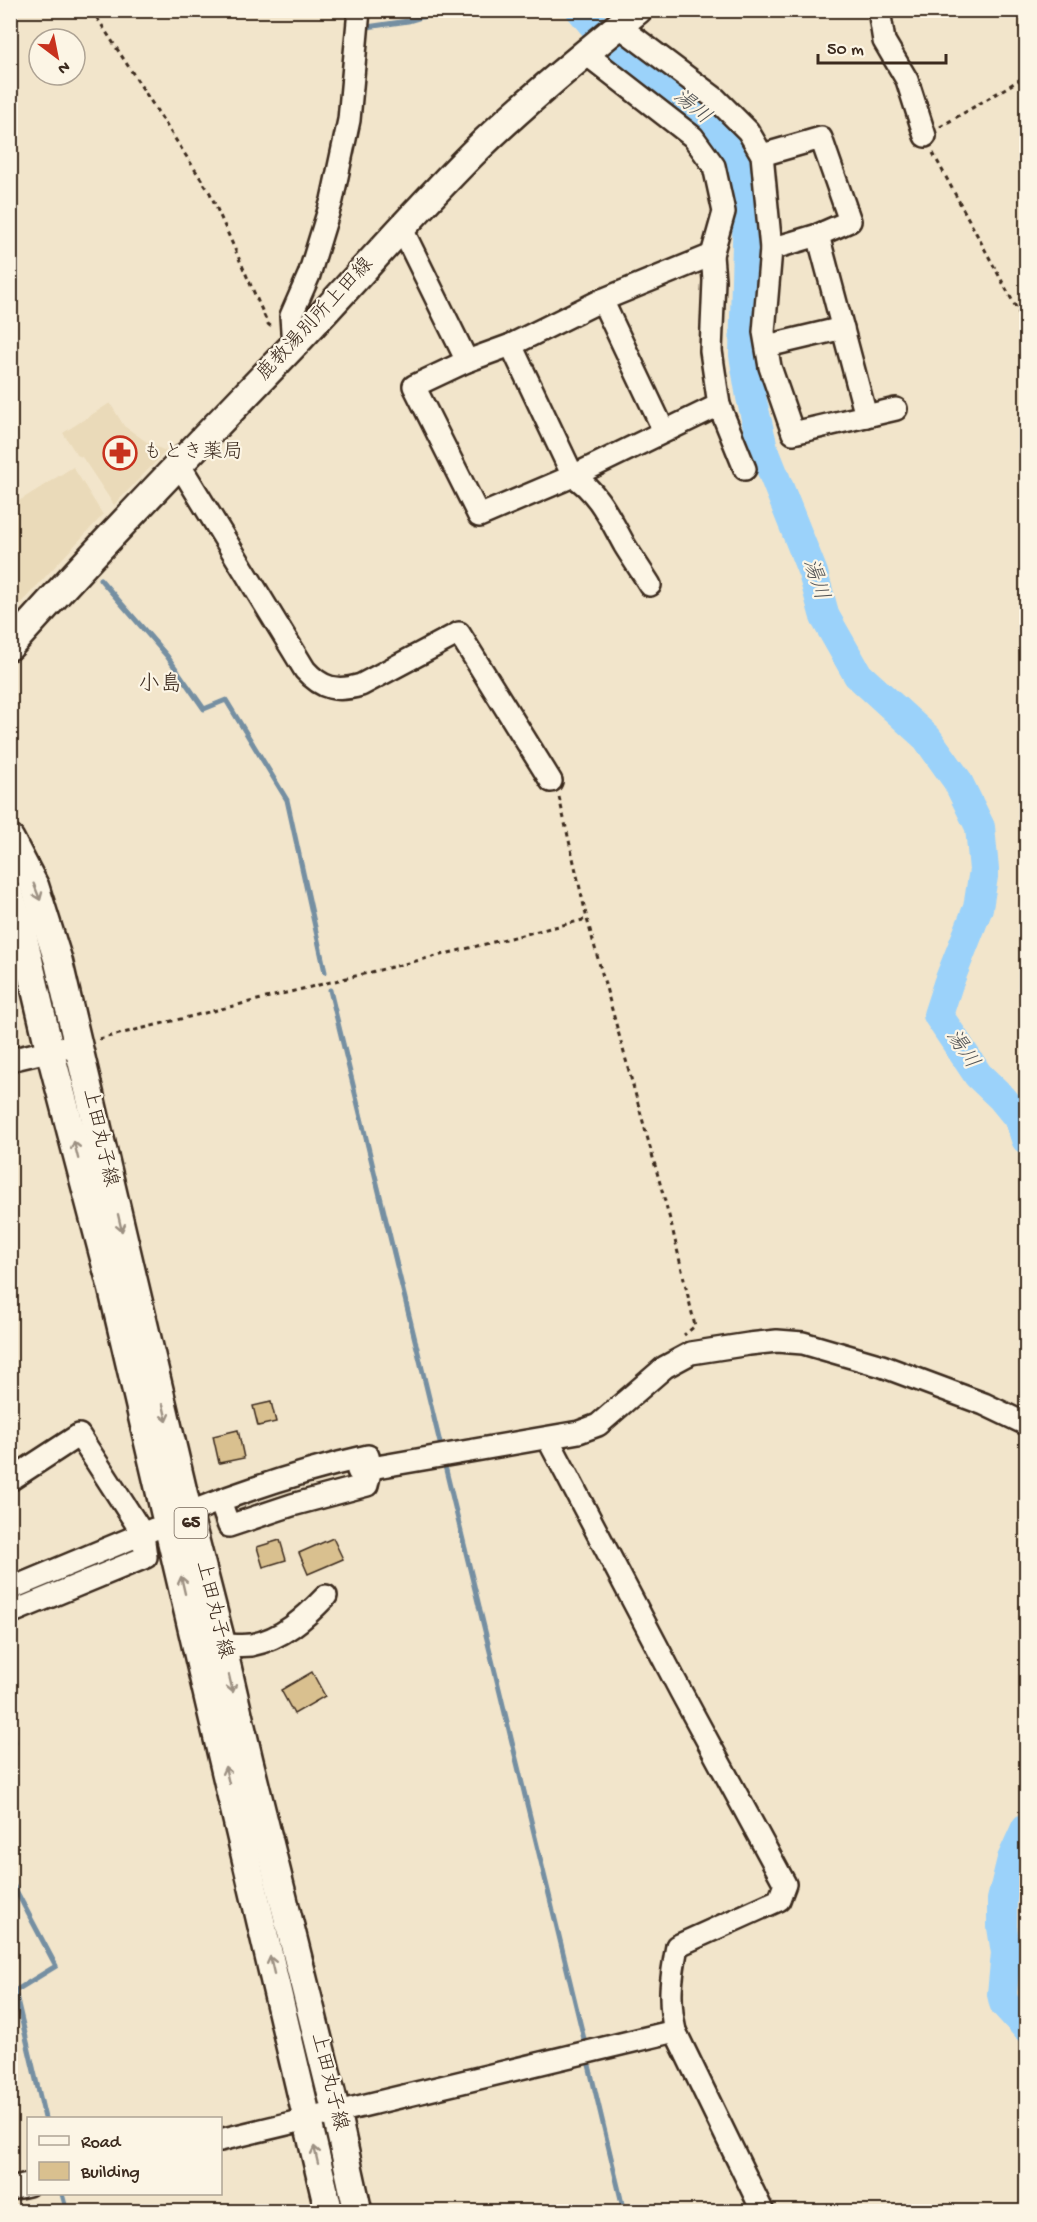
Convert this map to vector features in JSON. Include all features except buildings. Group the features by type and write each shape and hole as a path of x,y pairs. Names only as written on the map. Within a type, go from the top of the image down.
{"main road":[{"name":"鹿教湯別所上田線","path":"10,646 401,227 475,151 588,50 624,22"},
{"name":"上田丸子線","path":"10,839 35,887 58,960 329,2211"},
{"name":"上田丸子線","path":"10,896 22,932 112,1287 178,1518 222,1645 358,2211"}],"street":[{"path":"292,346 291,316 309,274 332,200 349,120 359,10"},
{"path":"879,10 884,41 907,80 925,136"},
{"path":"624,22 716,99 747,131 762,156 771,249 764,332 770,368 793,433 896,409"},
{"path":"588,50 693,137 714,166 724,212 712,255 714,280 711,351 719,405 745,469"},
{"path":"762,156 821,138 850,221 818,235 771,249"},
{"path":"401,227 467,361"},
{"path":"818,235 866,416"},
{"path":"712,255 602,300 511,345 467,361 414,386 479,516 573,476 719,405"},
{"path":"602,300 664,431"},
{"path":"767,346 843,328"},
{"path":"511,345 573,476 586,484 650,585"},
{"path":"179,464 315,681 326,687 346,689 361,685 459,633 551,781"},
{"path":"10,1060 77,1044"},
{"path":"371,1468 579,1432 598,1425 665,1367 691,1353 777,1341 803,1343 882,1366 984,1404 1026,1424"},
{"path":"10,1480 79,1435 143,1534 146,1557 10,1613"},
{"path":"548,1439 784,1884 779,1900 677,1946 670,1981 670,2007 675,2031 763,2211"},
{"path":"10,1589 178,1518 226,1506 310,1469 368,1456 371,1468 368,1485 291,1505 229,1526 226,1506"},
{"path":"10,1601 125,1554"},
{"path":"222,1645 251,1645 272,1638 302,1622 326,1596"},
{"path":"222,2140 675,2031"},
{"path":"10,2189 27,2185"}],"path":[{"path":"92,10 210,194 268,324 292,346"},
{"path":"1026,76 925,136 933,155 1026,326"},
{"path":"551,781 560,799 587,919 671,1223 695,1326 678,1339"},
{"path":"77,1044 587,919"}],"shaded area":[{"name":"もとき薬局","path":"110,403 124,426 151,445 166,451 114,505 63,433"},
{"path":"73,467 103,515 20,604 11,590 11,506"}],"waterway":[{"path":"364,24 367,27 408,21 445,10"},
{"name":"湯川","path":"581,10 610,45 709,119 736,158 748,206 744,355 763,448 813,573 825,617 858,675 927,738 957,780 980,827 984,870 978,908 938,1015 978,1075 1002,1098 1020,1120 1026,1139"},
{"path":"100,579 167,656 204,709 226,700 287,800 325,972"},
{"path":"330,990 441,1447"},
{"path":"445,1466 584,2039"},
{"path":"10,1730 15,1742 10,1746"},
{"name":"湯川","path":"1026,1828 1012,1859 1002,1900 1002,1927 1006,1953 1002,1994 1004,2003 1026,2027"},
{"path":"10,1879 56,1966 15,1991 45,2117"},
{"path":"589,2065 624,2212"},
{"path":"62,2195 67,2212"}],"tunnel":[{"path":"125,1554 232,1511"}],"place":[{"name":"もとき薬局","path":"120,453"}],"district":[{"name":"小島","path":"160,686"}]}
